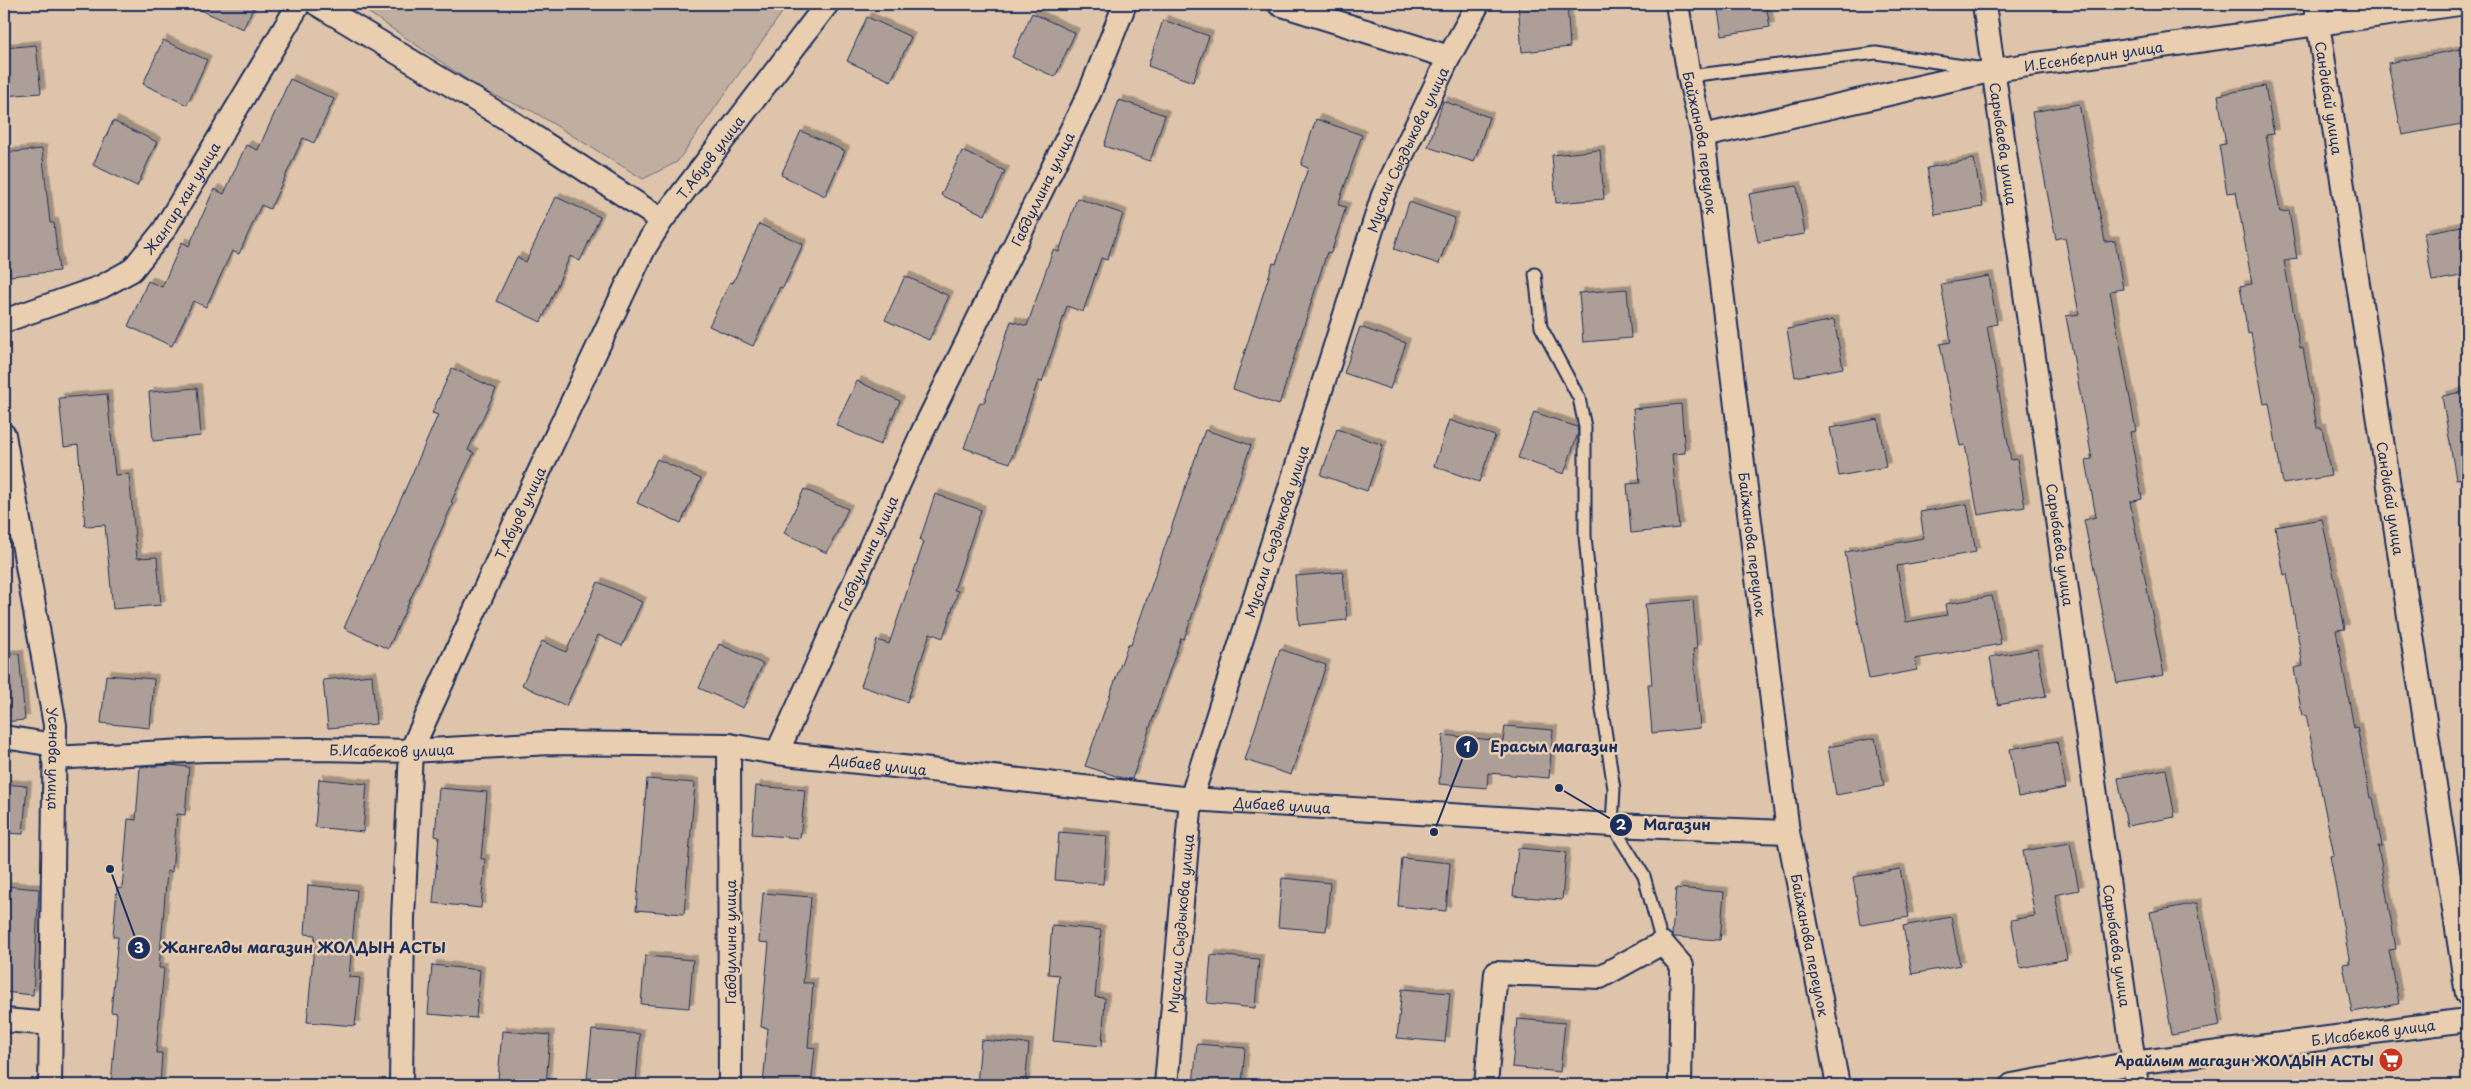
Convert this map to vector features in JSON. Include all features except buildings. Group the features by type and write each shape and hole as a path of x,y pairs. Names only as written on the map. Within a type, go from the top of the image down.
{"street":[{"name":"Жангир хан улица","path":"4,321 101,287 132,270 164,230 298,4"},
{"path":"317,4 507,119 662,220"},
{"name":"Т.Абуов улица","path":"401,1085 403,918 411,751 635,267 662,220 827,4"},
{"name":"Габдуллина улица","path":"777,753 922,433 1089,94 1125,4"},
{"path":"1279,4 1449,57"},
{"name":"Мусали Сыздыкова улица","path":"1166,1085 1191,799 1383,195 1449,57 1478,4"},
{"name":"Байжанова переулок","path":"1676,4 1702,136 1788,832 1838,1085"},
{"name":"Сарыбаева улица","path":"1984,4 2137,1085"},
{"name":"И.Есенберлин улица","path":"1702,136 1994,70 2316,13 2459,4"},
{"name":"Сандибай улица","path":"2316,13 2467,994"},
{"name":"Усенова улица","path":"4,435 55,725 50,1085"},
{"name":"Б.Исабеков улица","path":"4,737 54,751 320,749 411,751 550,743 729,745"},
{"path":"729,745 777,753"},
{"name":"Габдуллина улица","path":"729,745 730,1085"},
{"name":"Дибаев улица","path":"777,753 1191,799 1612,825 1788,832"},
{"path":"1486,1085 1496,973 1600,977 1662,943 1682,966 1680,1085"},
{"path":"4,1020 52,1024"},
{"name":"Б.Исабеков улица","path":"2012,1085 2133,1063 2467,1020"}],"lane":[{"path":"1689,76 1876,53 1994,70"},
{"path":"1535,274 1541,327 1579,398 1585,427 1585,536 1601,703 1614,789 1612,825 1644,876 1662,943"}],"shaded area":[{"path":"356,4 788,4 677,162 643,179 534,112 484,91"}],"place":[{"name":"Магазин","path":"1559,788"},
{"name":"Ерасыл магазин","path":"1434,832"},
{"name":"Жангелды магазин ЖОЛДЫН АСТЫ","path":"110,869"},
{"name":"Арайлым магазин ЖОЛДЫН АСТЫ","path":"2391,1060"}]}
